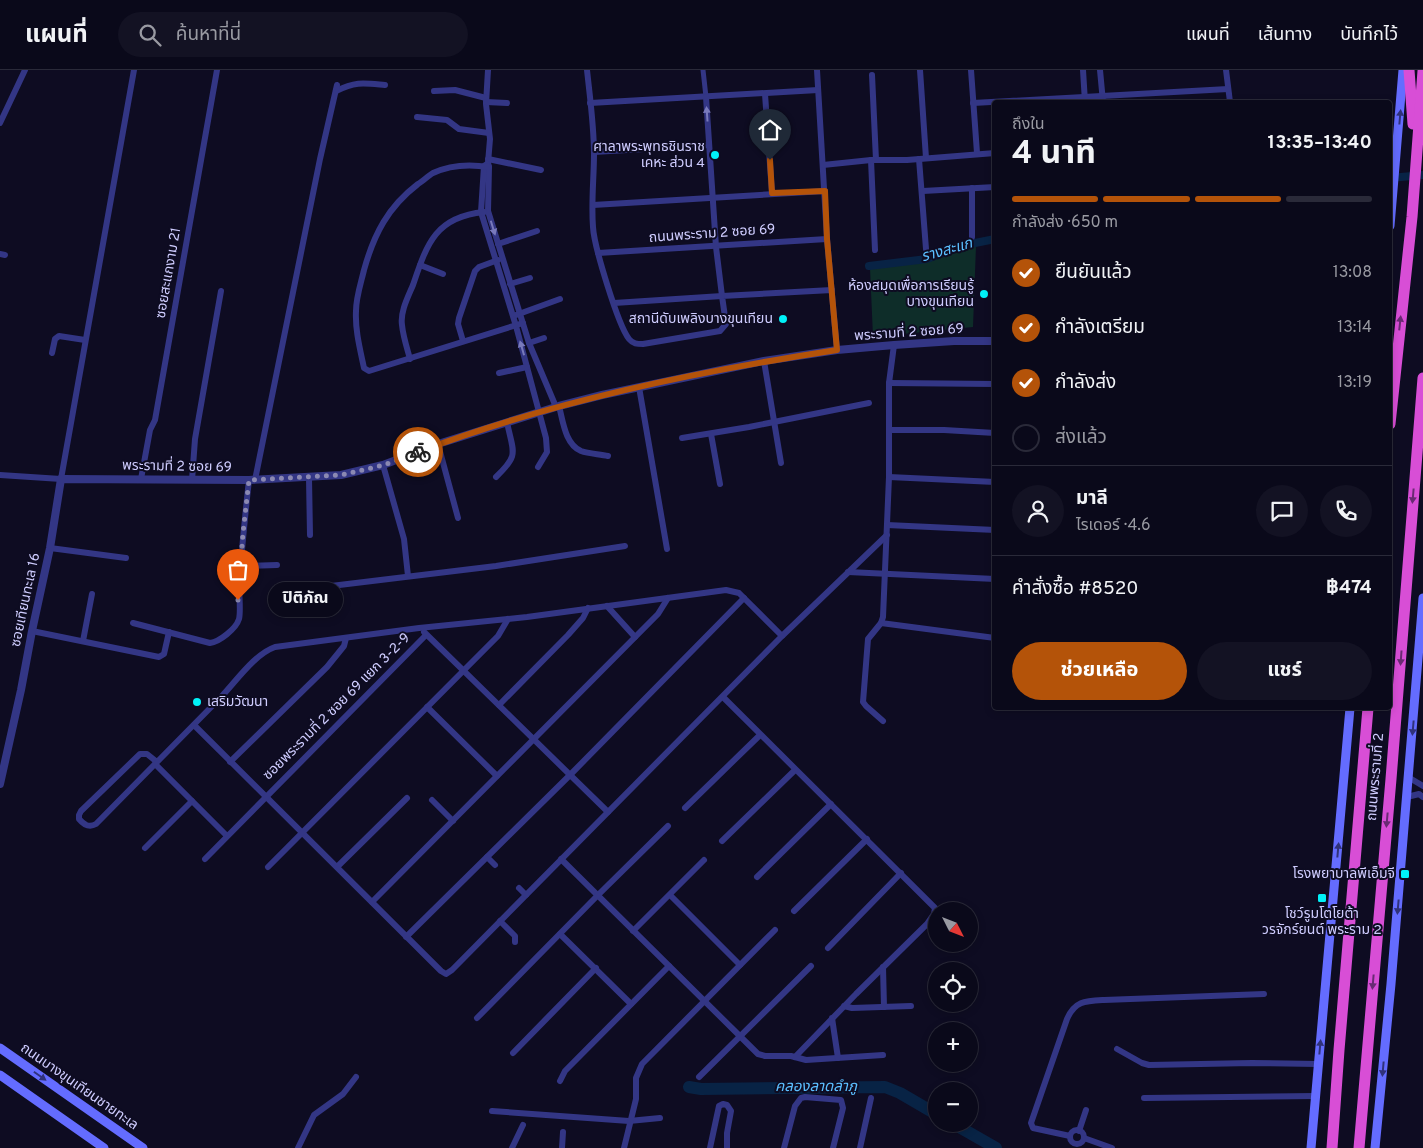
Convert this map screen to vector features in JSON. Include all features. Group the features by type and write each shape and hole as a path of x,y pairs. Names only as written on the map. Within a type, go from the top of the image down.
{"highway":[{"path":"1409,70 1415,161"},
{"path":"1392,405 1412,217 1413,182 1423,72"},
{"name":"ถนนพระรามที่ 2","path":"1359,1148 1423,378"},
{"name":"ถนนพระรามที่ 2","path":"1332,1148 1338,1050 1368,710"}],"main road":[{"path":"1392,208 1403,70"},
{"path":"1375,1148 1391,984 1423,598"},
{"path":"1312,1148 1350,710"},
{"name":"ถนนบางขุนเทียนชายทะเล","path":"0,1048 143,1148"},
{"path":"0,1075 104,1148"}],"street":[{"path":"0,123 25,70"},
{"path":"0,475 61,479 134,70"},
{"name":"ซอยสะแกงาม 21","path":"141,479 150,430 155,420 217,70"},
{"path":"488,70 486,100 489,133 484,212 519,324 527,367 547,446 544,458 538,467"},
{"path":"587,70 594,152 593,227 598,253 614,303 626,335 636,344 720,332 726,324 716,247 703,70"},
{"path":"817,70 827,239 837,350"},
{"path":"920,70 926,249"},
{"path":"971,70 977,153"},
{"path":"1083,70 1085,100 1228,89"},
{"path":"1100,70 1103,99"},
{"path":"1226,70 1230,100"},
{"path":"872,75 875,250"},
{"path":"133,623 210,643 215,642 233,627 239,618 238,600 241,566 252,480 320,159 337,88 350,84 385,86"},
{"path":"434,91 455,90 486,100 507,103"},
{"path":"590,103 818,90"},
{"path":"765,94 772,193"},
{"path":"973,103 992,102"},
{"path":"417,117 447,120 459,129 489,133"},
{"path":"594,152 709,145"},
{"path":"823,165 992,153"},
{"path":"519,324 369,371 364,368 356,322 356,309 360,282 378,230 403,197 432,174 446,168 468,164 512,163 541,170"},
{"path":"972,188 972,237"},
{"path":"923,191 992,188"},
{"path":"593,205 825,191"},
{"path":"484,212 498,244 499,260 510,284 516,315"},
{"path":"410,359 402,325 404,310 428,244 436,233 455,219 484,212"},
{"path":"498,244 537,231"},
{"name":"ถนนพระราม 2 ซอย 69","path":"598,253 827,239"},
{"path":"463,342 458,324 473,274 479,267 499,260"},
{"path":"420,265 443,274"},
{"path":"510,284 530,278"},
{"path":"614,303 832,290"},
{"path":"192,480 195,439 221,291"},
{"path":"516,315 560,299"},
{"path":"519,324 530,343 573,445 582,451 608,456"},
{"path":"52,353 55,339 59,336 85,340"},
{"path":"530,343 544,338"},
{"name":"พระรามที่ 2 ซอย 69","path":"61,479 252,480 341,475 384,465 438,444 539,412 639,387 764,361 837,350 954,341 992,341"},
{"path":"883,721 863,702 868,639 883,617 889,477 889,382 894,345"},
{"path":"764,361 781,463"},
{"path":"499,374 527,367"},
{"path":"889,382 992,384"},
{"path":"639,387 668,549"},
{"path":"682,438 869,403"},
{"path":"496,477 509,464 513,456 507,422"},
{"path":"889,430 944,430 992,433"},
{"path":"711,434 720,484"},
{"path":"438,444 458,518"},
{"path":"384,465 404,539 408,576"},
{"path":"889,477 992,482"},
{"path":"309,478 310,535"},
{"name":"ซอยเทียนทะเล 16","path":"0,784 50,548 61,479"},
{"path":"887,525 992,530"},
{"path":"194,725 406,937 446,974 782,636 886,535"},
{"path":"298,590 496,566 625,546"},
{"path":"50,548 126,558"},
{"path":"241,566 277,565"},
{"path":"848,572 992,579"},
{"path":"227,836 192,801 156,763 147,754 140,754 79,815 79,819 88,826 96,824 156,763 194,725 262,653 268,649 285,645 508,619 726,590 735,590 782,636"},
{"path":"83,641 92,594"},
{"path":"372,902 658,614 668,598"},
{"path":"406,937 570,775 744,598"},
{"path":"607,606 635,637"},
{"path":"499,705 568,635 583,618 588,608"},
{"path":"268,867 498,636 508,619"},
{"path":"880,623 992,638"},
{"path":"419,628 608,812"},
{"path":"32,631 159,656 164,654 169,632"},
{"name":"ซอยพระรามที่ 2 ซอย 69 แยก 3-2-9","path":"206,859 426,635"},
{"path":"230,762 327,667 344,646 346,638"},
{"path":"722,697 867,839 934,906 935,910 927,924 882,967 795,1057"},
{"path":"427,707 497,776"},
{"path":"685,808 760,735"},
{"path":"722,841 795,770"},
{"path":"1408,777 1423,786"},
{"path":"1407,797 1419,794 1423,797"},
{"path":"337,867 407,798"},
{"path":"432,800 454,821"},
{"path":"145,848 192,801"},
{"path":"757,877 830,804"},
{"path":"477,1018 668,826"},
{"path":"794,911 867,839"},
{"path":"487,858 495,865"},
{"path":"561,859 740,1037 761,1055 795,1057 806,1060 883,1056"},
{"path":"633,931 704,860"},
{"path":"828,948 901,873"},
{"path":"519,888 526,895"},
{"path":"670,895 740,965"},
{"path":"500,921 515,936 515,942"},
{"path":"624,1148 629,1121 636,1099 635,1086 638,1071 642,1064 775,930"},
{"path":"560,934 631,1004"},
{"path":"560,1081 565,1071 669,966"},
{"path":"699,1077 811,966"},
{"path":"882,967 884,1007"},
{"path":"513,1053 596,968"},
{"path":"1070,1136 1033,1128 1031,1123 1067,1019 1076,1005 1083,1002 1104,1000 1264,994"},
{"path":"844,1006 852,1008 912,1006"},
{"path":"832,1018 838,1058"},
{"path":"1117,1049 1149,1065 1318,1064"},
{"path":"298,1148 314,1115 343,1094 356,1077"},
{"path":"1144,1098 1316,1096"},
{"path":"784,1148 795,1106 801,1098 805,1097 841,1100 843,1108 833,1148"},
{"path":"860,1148 871,1098"},
{"path":"710,1148 719,1106 723,1104 730,1108 731,1111 727,1134 727,1148"},
{"path":"1079,1131 1086,1110"},
{"path":"492,1111 629,1121 660,1118"},
{"path":"512,1148 523,1125"},
{"path":"1084,1138 1081,1143 1073,1146 1070,1136 1073,1131 1079,1131 1083,1134 1084,1138 1112,1148"},
{"path":"562,1148 563,1132"}],"green space":[{"path":"976,246 973,327 873,337 870,268 929,262"}],"waterway":[{"name":"รางสะแก","path":"1392,178 1423,175"},
{"name":"รางสะแก","path":"869,266 927,259 960,246 992,240"},
{"name":"คลองลาดลำภู","path":"689,1087 701,1089 885,1087 900,1093 928,1109"},
{"name":"คลองลาดลำภู","path":"968,1132 996,1148"}],"way so far":[{"path":"238,600 249,480 341,475 384,465 418,452"}],"place":[{"name":"ศาลาพระพุทธชินราช เคหะ ส่วน 4","path":"715,155"},
{"name":"ห้องสมุดเพื่อการเรียนรู้ บางขุนเทียน","path":"984,294"},
{"name":"สถานีดับเพลิงบางขุนเทียน","path":"783,319"},
{"name":"ปิติภัณ","path":"238,600"},
{"name":"เสริมวัฒนา","path":"197,702"},
{"name":"โรงพยาบาลพีเอ็มจี","path":"1405,874"},
{"name":"โชว์รูมโตโยต้า วรจักร์ยนต์ พระราม 2","path":"1322,898"}],"route":[{"path":"418,452 539,412 602,395 764,361 837,350 827,239 825,191 772,193 770,160"}]}
